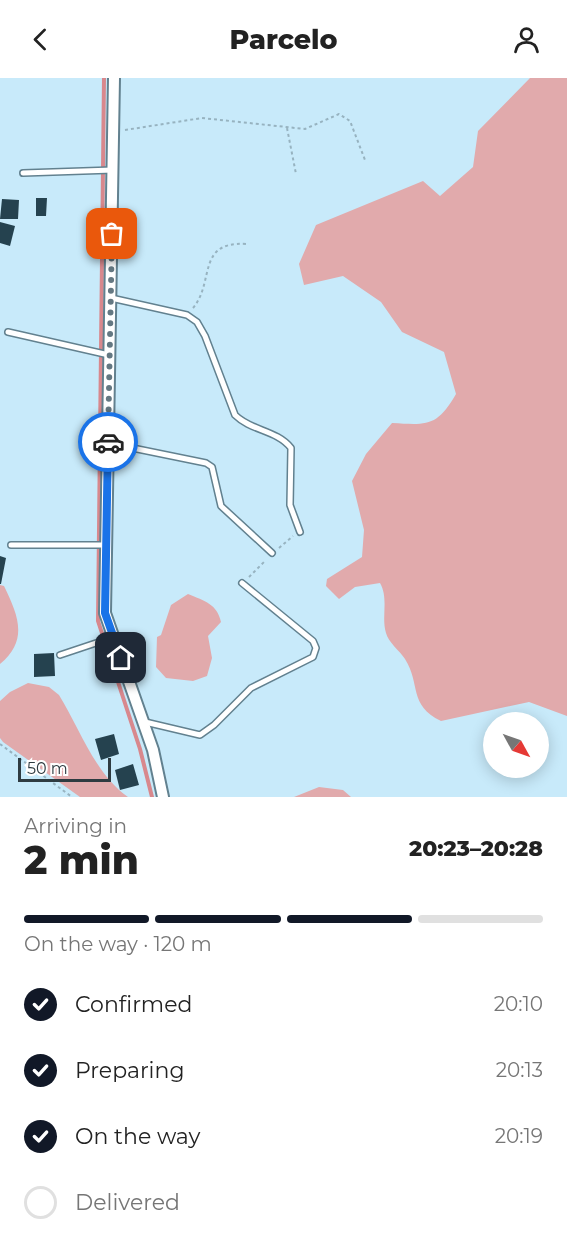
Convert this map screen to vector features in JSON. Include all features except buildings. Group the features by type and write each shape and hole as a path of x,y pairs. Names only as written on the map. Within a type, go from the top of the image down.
{"street":[{"path":"114,78 105,613 153,750 163,797"}],"lane":[{"path":"23,173 113,170"},
{"path":"111,298 187,315 200,326 235,415 243,422 282,439 291,448 290,505 300,532"},
{"path":"8,332 109,356"},
{"path":"108,443 206,463 212,467 221,506 272,554"},
{"path":"11,544 106,545"},
{"path":"143,721 200,735 214,725 251,688 314,657 316,648 313,641 242,583"},
{"path":"60,655 114,637"}],"path":[{"path":"113,132 202,118 305,129 339,114 350,121 364,160"},
{"path":"287,128 297,174"},
{"path":"187,315 201,295 212,256 221,247 246,244"},
{"path":"0,744 72,797"}],"shaded area":[{"path":"530,78 567,78 567,716 529,702 441,721 431,715 419,701 410,668 387,636 384,595 380,583 355,587 339,599 326,586 327,579 362,557 364,530 352,481 366,454 392,423 430,422 443,413 456,394 444,352 402,332 381,302 343,276 304,285 299,264 316,225 423,181 440,196 473,167 478,131"},
{"path":"0,585 4,586 17,617 18,636 15,646 0,664"},
{"path":"188,594 213,607 221,622 208,636 212,658 207,676 193,681 166,678 156,667 157,637 161,635 171,605"},
{"path":"28,683 49,687 59,695 97,764 116,787 128,797 80,797 3,742 0,738 0,701 10,692"},
{"path":"319,787 343,790 351,797 294,797"}],"waterway":[{"path":"104,78 98,621 140,749 152,797"}],"way so far":[{"path":"108,442 112,234"}],"route":[{"path":"108,442 105,613 121,658"}]}
